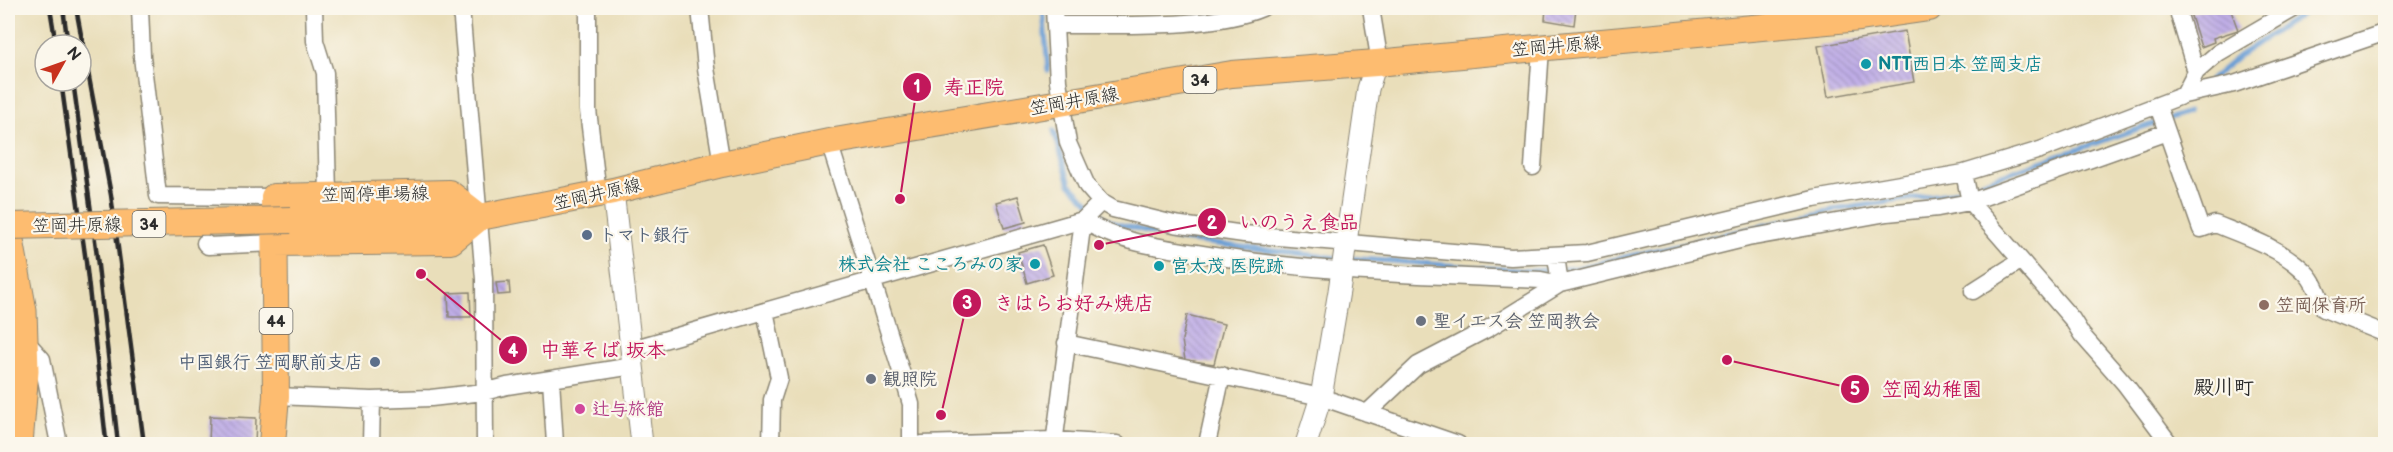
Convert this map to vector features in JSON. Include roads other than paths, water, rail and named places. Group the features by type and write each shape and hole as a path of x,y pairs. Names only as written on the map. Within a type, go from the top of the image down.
{"highway":[{"path":"8,228 23,311 25,371 19,444"}],"main road":[{"name":"笠岡井原線","path":"8,228 500,215 722,164 830,142 1232,74 1376,63 1860,18 1929,8"},
{"name":"笠岡停車場線","path":"274,197 449,193 480,217"},
{"name":"44","path":"272,444 276,396 274,197"},
{"path":"275,243 451,242 480,217"}],"street":[{"path":"140,8 142,56 159,196 274,197"},
{"path":"314,8 315,40 325,73 328,195"},
{"path":"461,8 484,279 485,444"},
{"path":"588,8 588,110 605,192 633,358 642,444"},
{"path":"700,8 706,68 722,164"},
{"path":"1054,8 1060,104 1068,143 1087,186 1099,231 1171,236 1242,247 1453,265 1541,280 1587,253 1658,249 1746,227 1938,208 1969,199 2163,119 2184,95 2196,72 2218,53 2295,8"},
{"path":"1055,25 1198,21 1244,14 1262,8"},
{"path":"1306,444 1321,397 1368,89 1378,51 1371,8"},
{"path":"2177,8 2196,72"},
{"path":"2184,95 2234,84 2385,32"},
{"path":"1533,167 1541,48"},
{"path":"276,396 372,400 431,398 551,380 633,358 765,311 871,281 1093,210 1113,209 1171,236 1242,247 1453,265 1511,257 1558,269 1658,249 1746,227 1814,199 1964,176 2040,150 2163,119"},
{"path":"2163,119 2201,229 2215,224 2287,258 2306,273 2316,288 2324,309 2385,334"},
{"path":"830,142 871,281 911,404 911,444"},
{"path":"1964,176 1969,199 2125,384 2170,444"},
{"path":"1054,442 1066,343 1093,210"},
{"path":"205,243 208,246 275,243"},
{"path":"1972,291 2020,261"},
{"path":"1367,413 1418,365 1489,328 1558,269"},
{"path":"765,311 779,378 772,400 771,444"},
{"path":"24,339 42,359 59,444"},
{"path":"1066,343 1321,397 1458,444"},
{"path":"1207,444 1222,375"},
{"path":"551,380 555,444"},
{"path":"371,444 372,400"},
{"path":"922,444 1054,442 1117,444"}],"waterway":[{"path":"1043,8 1048,71"},
{"path":"2210,80 2240,55 2311,8"},
{"path":"1347,258 1531,271 1576,268 1833,210 1949,193 2188,112"},
{"path":"1054,131 1070,184 1103,217 1114,223 1181,240 1338,258"}],"railway":[{"path":"50,8 54,33"},
{"path":"63,8 66,33"},
{"path":"76,8 111,195 144,444"},
{"path":"63,93 86,262 106,440"},
{"path":"75,93 96,248 118,444"}],"place":[{"name":"NTT西日本 笠岡支店","path":"1866,64"},
{"name":"寿正院","path":"900,199"},
{"name":"トマト銀行","path":"587,235"},
{"name":"いのうえ食品","path":"1099,245"},
{"name":"株式会社 こころみの家","path":"1035,264"},
{"name":"宮太茂 医院跡","path":"1159,266"},
{"name":"中華そば 坂本","path":"421,274"},
{"name":"笠岡保育所","path":"2264,305"},
{"name":"聖イエス会 笠岡教会","path":"1421,321"},
{"name":"笠岡幼稚園","path":"1727,360"},
{"name":"中国銀行 笠岡駅前支店","path":"375,362"},
{"name":"観照院","path":"871,379"},
{"name":"辻与旅館","path":"580,409"},
{"name":"きはらお好み焼店","path":"941,415"}],"district":[{"name":"殿川町","path":"2224,387"}]}
